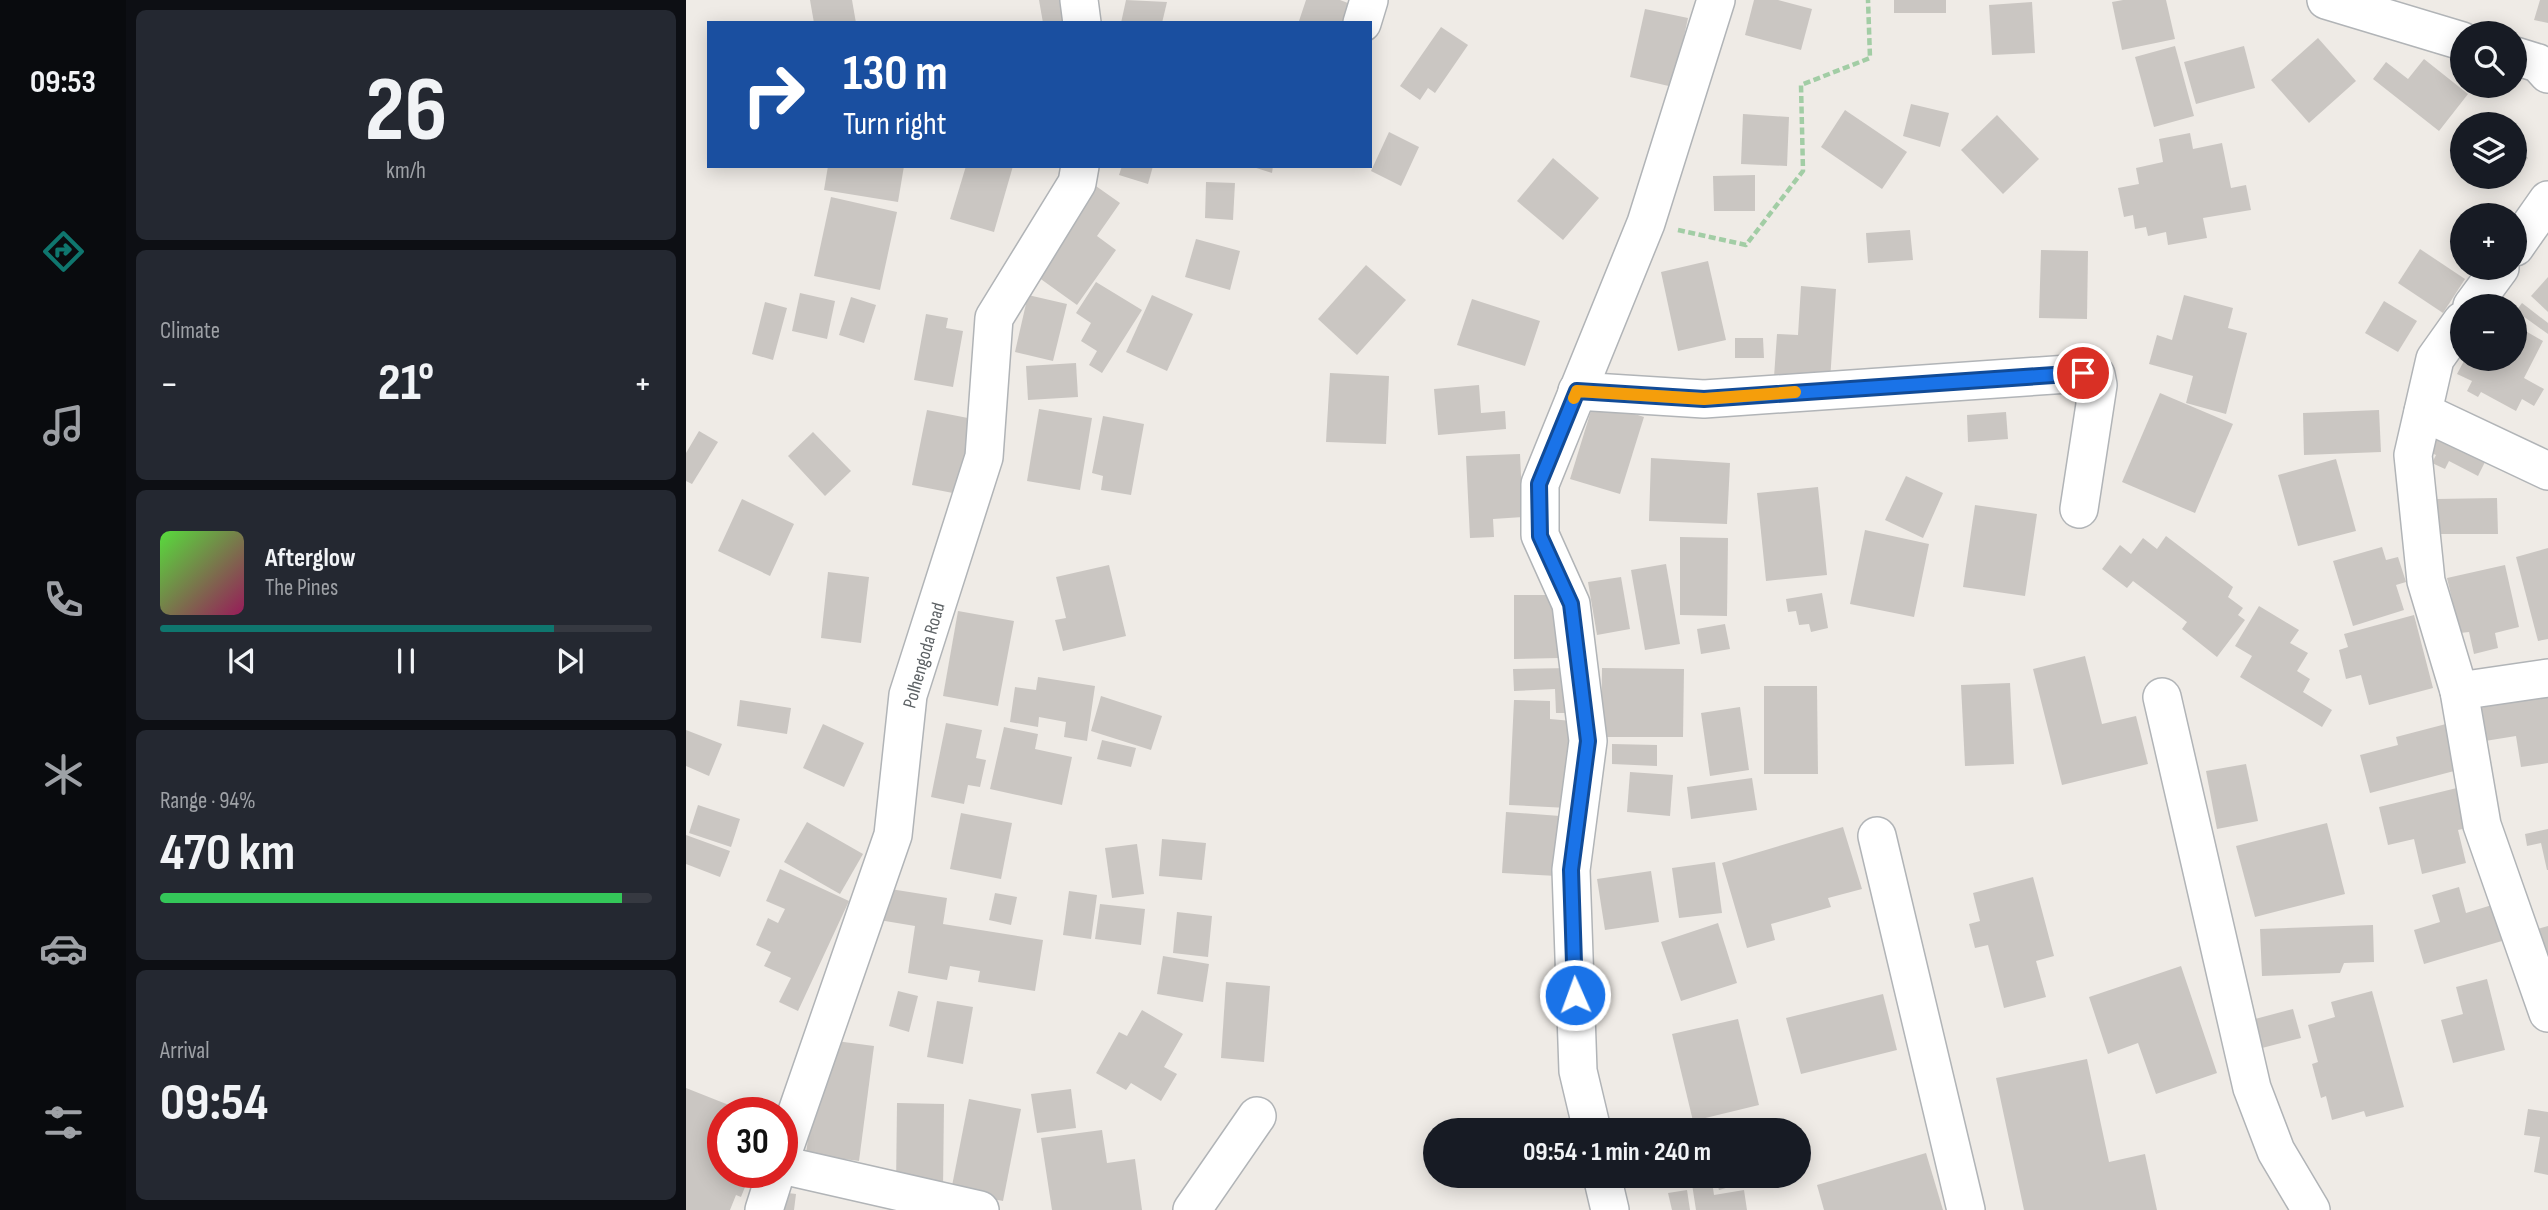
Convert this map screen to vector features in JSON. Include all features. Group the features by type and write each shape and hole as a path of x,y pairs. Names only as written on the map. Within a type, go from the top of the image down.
{"street":[{"path":"1079,0 1082,21"},
{"path":"1363,21 1369,0"},
{"path":"1589,1118 1578,1071 1571,870 1588,741 1571,604 1540,536 1539,484 1646,223 1716,0"},
{"path":"2326,0 2450,37"},
{"path":"2527,60 2538,63 2548,74"},
{"name":"Polhengoda Road","path":"798,1109 893,835 908,695 984,457 994,318 1077,183 1080,168"},
{"path":"2527,230 2548,200"},
{"path":"2450,338 2435,359 2413,455 2426,581 2459,691 2482,825 2548,1013"},
{"path":"1577,391 1704,399 2083,373 2096,375 2098,385 2079,509"},
{"path":"2423,412 2548,471"},
{"path":"2459,691 2548,678"},
{"path":"2162,698 2252,1088 2276,1151 2311,1210"},
{"path":"1877,835 1966,1210"},
{"path":"1192,1210 1257,1116"},
{"path":"798,1169 980,1210"},
{"path":"764,1210 771,1188"},
{"path":"1605,1188 1610,1210"}],"path":[{"path":"1646,223 1746,245 1803,171 1801,85 1870,58 1868,0"}],"building":[{"path":"810,0 852,0 856,21 814,21"},
{"path":"1039,0 1067,0 1065,21 1043,21"},
{"path":"1126,0 1167,2 1162,21 1121,21"},
{"path":"1306,0 1340,0 1353,5 1347,21 1299,21"},
{"path":"1754,0 1778,0 1812,9 1801,50 1745,35"},
{"path":"1894,0 1946,0 1946,13 1894,13"},
{"path":"2166,0 2175,39 2122,50 2112,2"},
{"path":"2540,0 2548,0 2548,23 2534,20"},
{"path":"2032,2 2035,53 1992,55 1989,5"},
{"path":"1645,9 1688,18 1673,87 1630,77"},
{"path":"1441,27 1468,45 1435,93 1428,88 1420,100 1400,86"},
{"path":"2318,38 2356,81 2309,123 2271,80"},
{"path":"2175,46 2194,116 2154,127 2135,57"},
{"path":"2244,46 2255,88 2196,104 2184,62"},
{"path":"2424,59 2450,80 2450,98 2465,98 2454,112 2450,112 2450,117 2439,131 2373,79 2386,62 2408,79"},
{"path":"1911,104 1949,113 1940,147 1903,136"},
{"path":"1845,110 1907,152 1882,189 1821,147"},
{"path":"1743,114 1789,117 1787,166 1741,164"},
{"path":"1997,115 2039,159 2003,194 1961,150"},
{"path":"1389,132 1419,147 1401,186 1371,171"},
{"path":"2190,133 2193,149 2222,143 2231,188 2246,185 2251,210 2203,218 2207,238 2168,245 2166,232 2148,236 2146,227 2135,229 2133,215 2124,217 2118,188 2139,184 2136,168 2163,162 2159,139"},
{"path":"1553,158 1599,198 1563,240 1517,201"},
{"path":"828,168 904,168 898,202 824,190"},
{"path":"965,168 1012,168 994,232 950,219"},
{"path":"1121,168 1152,168 1148,184 1119,175"},
{"path":"1256,168 1273,168 1272,173"},
{"path":"1755,175 1755,211 1714,211 1713,176"},
{"path":"1206,182 1235,183 1233,220 1205,218"},
{"path":"1093,184 1120,203 1097,236 1116,250 1077,305 1031,272"},
{"path":"831,197 897,212 880,290 814,276"},
{"path":"1910,230 1913,260 1868,263 1866,233"},
{"path":"1196,239 1240,251 1230,290 1185,277"},
{"path":"2420,249 2450,269 2450,280 2464,280 2455,294 2450,294 2450,302 2443,313 2398,283"},
{"path":"2041,250 2088,251 2087,319 2039,318"},
{"path":"1708,261 1726,340 1678,351 1661,272"},
{"path":"1366,265 1406,300 1357,355 1318,319"},
{"path":"2548,277 2548,312 2531,296"},
{"path":"1096,282 1142,310 1102,373 1089,365 1097,351 1081,341 1091,323 1076,313"},
{"path":"1801,286 1836,289 1830,381 1774,377 1777,334 1798,335"},
{"path":"800,293 835,301 827,339 792,331"},
{"path":"1028,295 1067,304 1053,361 1015,352"},
{"path":"1152,295 1193,314 1167,371 1126,352"},
{"path":"2184,295 2233,308 2228,328 2247,333 2226,414 2186,403 2193,376 2149,364 2157,335 2172,340"},
{"path":"851,297 876,305 864,343 839,335"},
{"path":"1472,299 1540,321 1525,366 1457,345"},
{"path":"2384,301 2417,321 2398,352 2365,333"},
{"path":"765,302 787,308 773,360 752,354"},
{"path":"2527,307 2548,323 2548,334 2527,319"},
{"path":"926,314 948,318 946,328 963,331 953,387 914,380"},
{"path":"2527,332 2543,341 2524,378 2544,389 2534,406 2522,399 2516,411 2481,392 2478,397 2467,391 2472,381 2457,374 2459,371 2527,371"},
{"path":"1735,338 1763,338 1764,358 1735,358"},
{"path":"1076,363 1078,397 1028,400 1026,366"},
{"path":"1330,373 1389,376 1386,444 1326,442"},
{"path":"1479,385 1481,413 1505,411 1506,429 1438,435 1434,389"},
{"path":"2160,393 2233,424 2195,513 2122,482"},
{"path":"1594,401 1644,417 1620,494 1570,479"},
{"path":"1039,409 1092,418 1080,490 1027,481"},
{"path":"927,410 973,419 958,494 912,485"},
{"path":"2379,410 2381,452 2304,455 2303,413"},
{"path":"2006,412 2008,439 1968,442 1967,415"},
{"path":"1103,416 1144,424 1131,495 1101,490 1103,476 1092,473"},
{"path":"2441,422 2492,448 2478,476 2449,461 2445,469 2432,463 2436,455 2427,451"},
{"path":"699,431 718,442 692,484 686,481 686,453"},
{"path":"813,432 851,471 825,496 788,456"},
{"path":"1520,454 1523,517 1493,519 1494,537 1470,538 1466,456"},
{"path":"1651,458 1730,463 1727,524 1649,521"},
{"path":"2336,459 2356,531 2298,546 2278,475"},
{"path":"1906,476 1943,493 1923,538 1885,520"},
{"path":"1818,487 1827,575 1766,581 1757,493"},
{"path":"2497,498 2498,534 2438,534 2437,499"},
{"path":"742,499 794,524 770,576 718,551"},
{"path":"1975,505 2037,514 2025,596 1963,587"},
{"path":"1865,530 1929,544 1914,617 1850,604"},
{"path":"2166,536 2233,587 2228,597 2243,608 2238,615 2245,620 2217,657 2182,629 2187,622 2133,581 2127,588 2102,569 2120,545 2131,554 2143,538 2157,549"},
{"path":"1680,537 1728,538 1727,616 1680,615"},
{"path":"2382,547 2386,560 2398,557 2406,582 2396,585 2404,610 2353,626 2333,561"},
{"path":"2548,548 2548,639 2538,641 2516,557"},
{"path":"1666,564 1680,644 1645,650 1631,570"},
{"path":"1109,565 1126,636 1063,651 1055,620 1066,618 1056,577"},
{"path":"2505,565 2519,627 2495,633 2498,648 2474,654 2469,632 2460,633 2447,578"},
{"path":"828,572 869,577 861,643 821,638"},
{"path":"1621,577 1630,629 1597,635 1588,582"},
{"path":"1822,593 1828,628 1811,632 1809,624 1799,625 1796,611 1788,612 1786,599"},
{"path":"1514,595 1559,595 1559,658 1514,659"},
{"path":"2259,606 2299,630 2290,643 2308,653 2297,671 2310,679 2303,692 2332,710 2322,727 2240,677 2252,656 2235,646"},
{"path":"958,611 1014,621 998,706 943,696"},
{"path":"2414,615 2433,688 2369,705 2361,675 2346,679 2339,650 2348,647 2344,634"},
{"path":"1725,624 1730,649 1701,654 1697,629"},
{"path":"2085,656 2102,724 2136,716 2148,764 2062,785 2033,669"},
{"path":"1572,668 1574,713 1556,713 1555,689 1514,691 1513,669"},
{"path":"1602,668 1684,669 1683,737 1601,737"},
{"path":"1038,677 1095,686 1087,741 1064,737 1066,722 1039,717 1038,727 1010,722 1015,687 1036,690"},
{"path":"2010,683 2014,764 1965,766 1961,685"},
{"path":"1764,686 1817,686 1818,774 1764,774"},
{"path":"1101,696 1162,716 1151,750 1091,731"},
{"path":"2548,696 2548,763 2521,767 2516,736 2485,741 2479,708"},
{"path":"740,700 791,708 787,734 737,726"},
{"path":"1514,700 1550,701 1550,719 1572,721 1568,808 1509,805"},
{"path":"1740,707 1749,770 1710,776 1701,713"},
{"path":"946,723 982,730 976,758 986,760 980,787 968,785 964,804 931,797"},
{"path":"823,724 864,743 844,787 803,768"},
{"path":"2446,724 2458,770 2370,793 2360,755 2398,745 2396,737"},
{"path":"1004,727 1038,734 1035,749 1072,757 1062,805 990,789"},
{"path":"686,730 722,744 709,776 686,766"},
{"path":"1102,740 1136,748 1131,767 1097,759"},
{"path":"1612,744 1657,745 1657,766 1612,764"},
{"path":"2246,764 2258,821 2217,829 2206,771"},
{"path":"1630,772 1673,775 1670,816 1627,812"},
{"path":"1752,778 1757,810 1691,819 1687,787"},
{"path":"2461,787 2471,827 2458,830 2466,863 2422,874 2414,839 2388,845 2379,807"},
{"path":"698,805 740,819 731,847 689,833"},
{"path":"1506,812 1560,816 1557,876 1502,873"},
{"path":"961,813 1012,823 1001,879 950,869"},
{"path":"807,822 863,854 840,894 784,862"},
{"path":"2327,823 2345,894 2255,917 2236,846"},
{"path":"1843,827 1862,889 1828,898 1831,907 1771,924 1775,940 1747,948 1722,863"},
{"path":"2548,829 2547,870 2541,843 2527,846 2525,834"},
{"path":"686,835 730,851 720,877 686,864"},
{"path":"1162,839 1206,843 1202,880 1159,876"},
{"path":"1137,844 1144,894 1112,898 1105,848"},
{"path":"1715,862 1722,913 1679,918 1672,868"},
{"path":"780,869 849,901 798,1011 779,1002 791,978 764,966 771,952 756,945 768,918 778,923 785,909 766,901"},
{"path":"1651,871 1659,922 1605,930 1597,879"},
{"path":"2033,877 2054,956 2036,961 2046,997 2004,1008 1988,945 1975,948 1969,924 1980,921 1973,893"},
{"path":"2459,887 2466,913 2492,905 2502,941 2424,964 2414,930 2440,922 2432,895"},
{"path":"884,888 947,898 943,924 1043,940 1035,991 978,982 980,971 950,966 947,980 908,973 915,926 879,920"},
{"path":"1069,891 1097,895 1091,939 1063,935"},
{"path":"995,893 1017,897 1011,925 989,920"},
{"path":"1100,904 1145,909 1141,945 1095,939"},
{"path":"1177,912 1212,916 1208,957 1173,953"},
{"path":"1718,923 1737,983 1681,1001 1661,942"},
{"path":"2373,925 2374,962 2344,963 2340,973 2262,976 2260,929"},
{"path":"2548,926 2548,971 2534,930"},
{"path":"1163,956 1209,964 1203,1002 1157,994"},
{"path":"2181,966 2217,1073 2156,1094 2138,1043 2108,1054 2089,997"},
{"path":"2487,979 2505,1050 2453,1063 2441,1020 2463,1014 2456,987"},
{"path":"1226,982 1270,986 1264,1062 1221,1058"},
{"path":"898,991 918,996 909,1032 889,1026"},
{"path":"2372,991 2404,1107 2366,1117 2364,1111 2332,1120 2326,1096 2321,1098 2312,1064 2318,1062 2308,1025 2335,1017 2331,1002"},
{"path":"1883,994 1897,1050 1801,1074 1786,1018"},
{"path":"937,1001 973,1007 963,1064 927,1057"},
{"path":"2293,1009 2301,1038 2262,1048 2255,1019"},
{"path":"1142,1010 1183,1034 1164,1067 1177,1074 1161,1101 1131,1083 1126,1090 1096,1073 1119,1032 1127,1036"},
{"path":"1738,1019 1759,1105 1705,1118 1692,1118 1672,1034"},
{"path":"821,1039 874,1046 859,1161 806,1154"},
{"path":"2087,1059 2109,1162 2145,1154 2157,1210 2024,1210 1996,1078"},
{"path":"686,1088 709,1097 707,1188 745,1188 741,1197 736,1195 730,1210 686,1210"},
{"path":"1071,1089 1076,1128 1037,1133 1031,1094"},
{"path":"969,1099 1021,1109 1003,1201 951,1191"},
{"path":"897,1103 944,1104 943,1190 896,1189"},
{"path":"2528,1109 2548,1112 2548,1175 2534,1172 2540,1137 2524,1135"},
{"path":"1102,1130 1107,1163 1135,1159 1142,1210 1052,1210 1041,1138"},
{"path":"1926,1153 1943,1210 1824,1210 1817,1185"},
{"path":"1693,1188 1713,1188 1714,1195 1744,1190 1747,1210 1696,1210"},
{"path":"1687,1190 1690,1210 1672,1210 1668,1193"},
{"path":"780,1192 796,1194 794,1210 778,1210"}],"slow traffic":[{"path":"1574,398 1577,391 1704,399 1795,392"}],"route":[{"path":"1575,995 1571,870 1588,741 1571,604 1540,536 1539,484 1577,391 1704,399 2083,373"}]}
